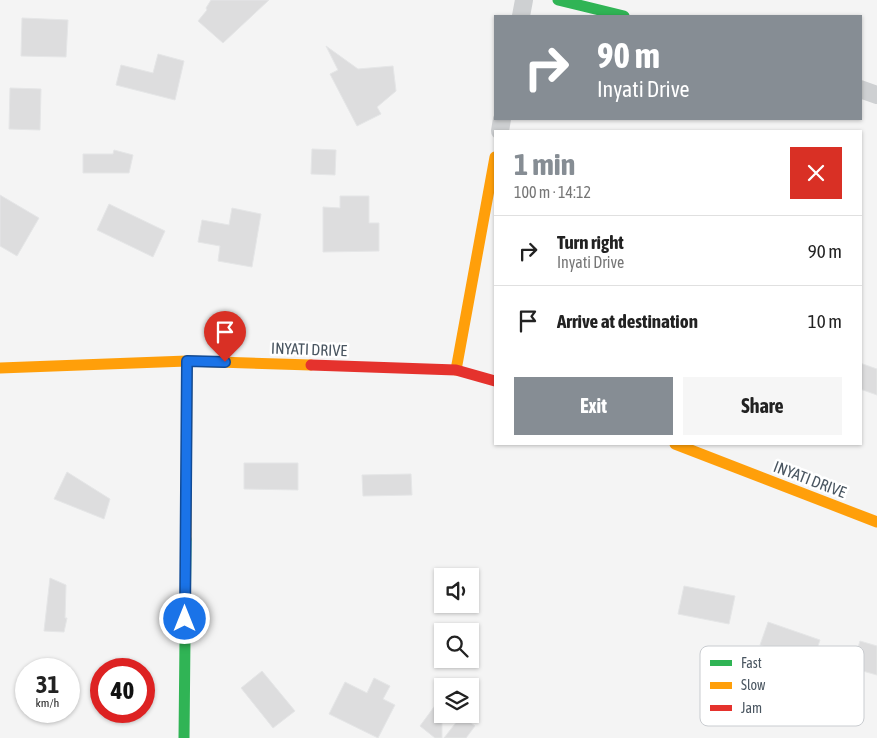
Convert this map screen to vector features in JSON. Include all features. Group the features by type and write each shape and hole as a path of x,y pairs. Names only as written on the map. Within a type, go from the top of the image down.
{"street":[{"path":"521,15 524,0"},
{"path":"558,0 620,15"},
{"path":"862,90 877,95"},
{"path":"456,370 494,162"},
{"path":"184,738 187,361"},
{"name":"INYATI DRIVE","path":"0,368 187,361 456,370 494,381"},
{"name":"INYATI DRIVE","path":"678,445 877,522"}],"building":[{"path":"211,0 269,0 223,43 198,21 207,10 206,8"},
{"path":"22,18 68,20 66,57 21,56"},
{"path":"326,46 358,69 393,66 396,91 377,107 381,114 357,126 330,74 338,70"},
{"path":"158,54 184,61 175,100 116,85 121,65 153,73"},
{"path":"10,88 41,89 40,130 9,129"},
{"path":"312,149 336,150 335,175 311,174"},
{"path":"114,150 133,155 129,173 83,173 83,154 113,154"},
{"path":"0,195 39,218 17,256 0,246"},
{"path":"340,196 369,196 369,223 379,223 379,251 323,252 323,207 340,208"},
{"path":"109,204 165,231 153,257 97,230"},
{"path":"232,208 261,214 252,267 218,261 220,246 198,242 202,220 229,225"},
{"path":"862,364 877,369 877,395 862,390"},
{"path":"244,463 298,463 298,490 244,489"},
{"path":"67,472 110,499 104,519 54,499"},
{"path":"411,474 412,495 363,496 362,475"},
{"path":"50,578 66,585 65,618 67,618 64,632 44,631"},
{"path":"684,586 735,596 729,624 678,614"},
{"path":"768,622 820,640 818,646 760,645"},
{"path":"860,641 877,646 877,675 864,671 864,646 859,646"},
{"path":"262,671 295,711 273,728 241,688"},
{"path":"374,678 390,686 383,699 395,705 378,738 329,714 345,682 367,693"},
{"path":"434,707 434,723 442,723 442,738 435,738 420,726"},
{"path":"456,723 471,723 475,726 466,738 444,738"}],"traffic: fast":[{"path":"558,0 620,15"},
{"path":"184,738 186,539"}],"traffic: slow":[{"path":"456,370 494,162"},
{"path":"0,368 187,361 311,365"},
{"path":"186,539 187,361"},
{"path":"678,445 877,522"}],"traffic: jam":[{"path":"311,365 456,370 494,381"}],"route":[{"path":"185,619 187,361 225,362"}]}
